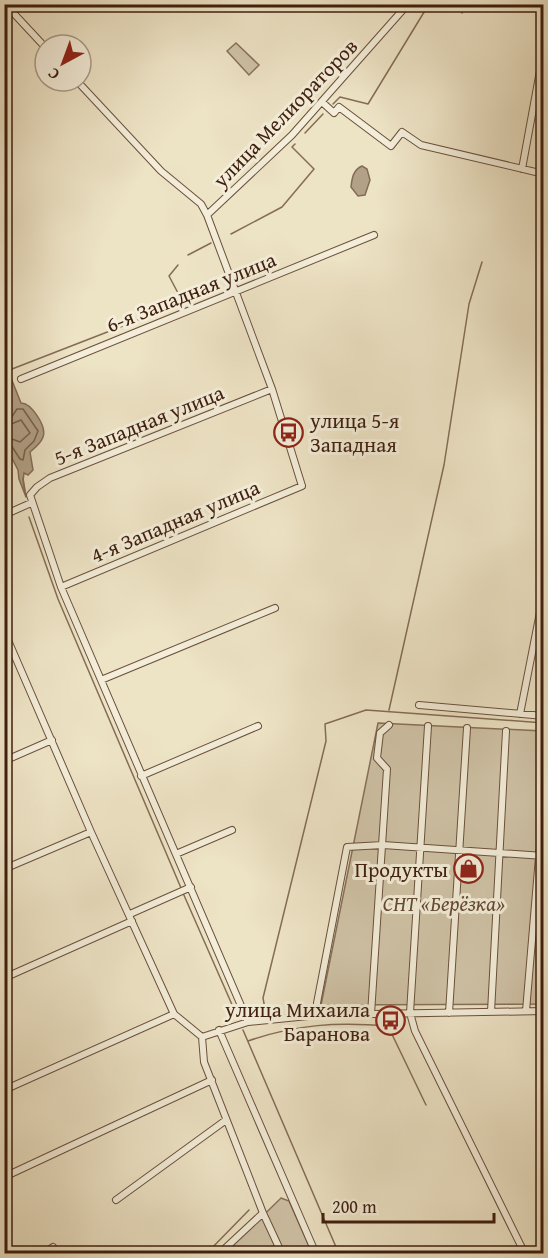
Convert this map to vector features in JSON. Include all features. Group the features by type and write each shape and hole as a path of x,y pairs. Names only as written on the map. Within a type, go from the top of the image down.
{"street":[{"path":"5,4 33,34"},
{"name":"улица Мелиораторов","path":"207,215 276,152 408,4"},
{"path":"522,169 543,49"},
{"path":"88,93 167,177 201,204 237,291 273,389"},
{"path":"322,102 334,113 339,107 391,146 402,132 421,145 543,174"},
{"name":"6-я Западная улица","path":"21,379 374,235"},
{"name":"4-я Западная улица","path":"61,586 302,486 273,389"},
{"name":"5-я Западная улица","path":"31,503 30,495 37,486 50,478 273,389"},
{"path":"4,515 31,503 61,586 248,1022"},
{"path":"519,714 543,592"},
{"path":"101,680 275,608"},
{"path":"4,631 7,645 52,740 174,1014 202,1037"},
{"path":"419,705 543,716"},
{"path":"371,1014 387,769 377,758 380,733 389,725"},
{"path":"141,776 258,726"},
{"path":"428,726 410,1013 415,1031 525,1254"},
{"path":"449,1012 467,728"},
{"path":"491,1012 507,731"},
{"path":"4,761 52,740"},
{"path":"526,1011 542,856 543,798"},
{"path":"176,854 232,830"},
{"path":"4,869 91,832"},
{"path":"318,1015 317,1003 347,847 383,845 542,856"},
{"path":"129,914 191,887"},
{"path":"4,978 132,921"},
{"path":"202,1037 248,1022 318,1015 543,1011"},
{"path":"4,1090 174,1014"},
{"path":"219,1030 316,1254"},
{"path":"202,1037 202,1051 226,1120 282,1254"},
{"path":"4,1178 212,1080"},
{"path":"116,1200 226,1120"},
{"path":"219,1254 263,1213"},
{"path":"44,1254 53,1247"},
{"path":"4,1250 11,1254"}],"green space":[{"path":"236,43 259,65 249,75 227,51"},
{"name":"СНТ «Берёзка»","path":"378,723 543,731 543,1004 321,1005"},
{"path":"281,1198 289,1201 312,1253 224,1254"}],"water":[{"path":"362,166 367,169 370,180 365,195 358,196 351,184 355,172"},
{"path":"9,373 21,403 33,411 44,432 41,441 30,452 33,470 28,475 24,473 26,497 18,470 5,445 5,416 12,402 8,386"}],"waterway":[{"path":"333,104 340,97 368,104 429,4"},
{"path":"462,13 465,4"},
{"path":"305,133 323,114"},
{"path":"231,234 282,207 314,169 292,147 295,144"},
{"path":"188,255 211,243"},
{"path":"389,710 444,465 469,304 482,262"},
{"path":"9,374 12,369 164,310 178,293 169,276 178,265"},
{"path":"23,478 26,497"},
{"path":"29,517 58,599 181,888"},
{"path":"266,1014 263,998 326,741 325,724 366,710 544,723"},
{"path":"183,893 237,1016"},
{"path":"248,1041 283,1031 317,1026 352,1024 388,1026 426,1105"},
{"path":"243,1030 339,1254"},
{"path":"206,1254 249,1210"}],"place":[{"name":"улица 5-я Западная","path":"289,432"},
{"name":"Продукты","path":"469,869"},
{"name":"улица Михаила Баранова","path":"391,1021"}]}
